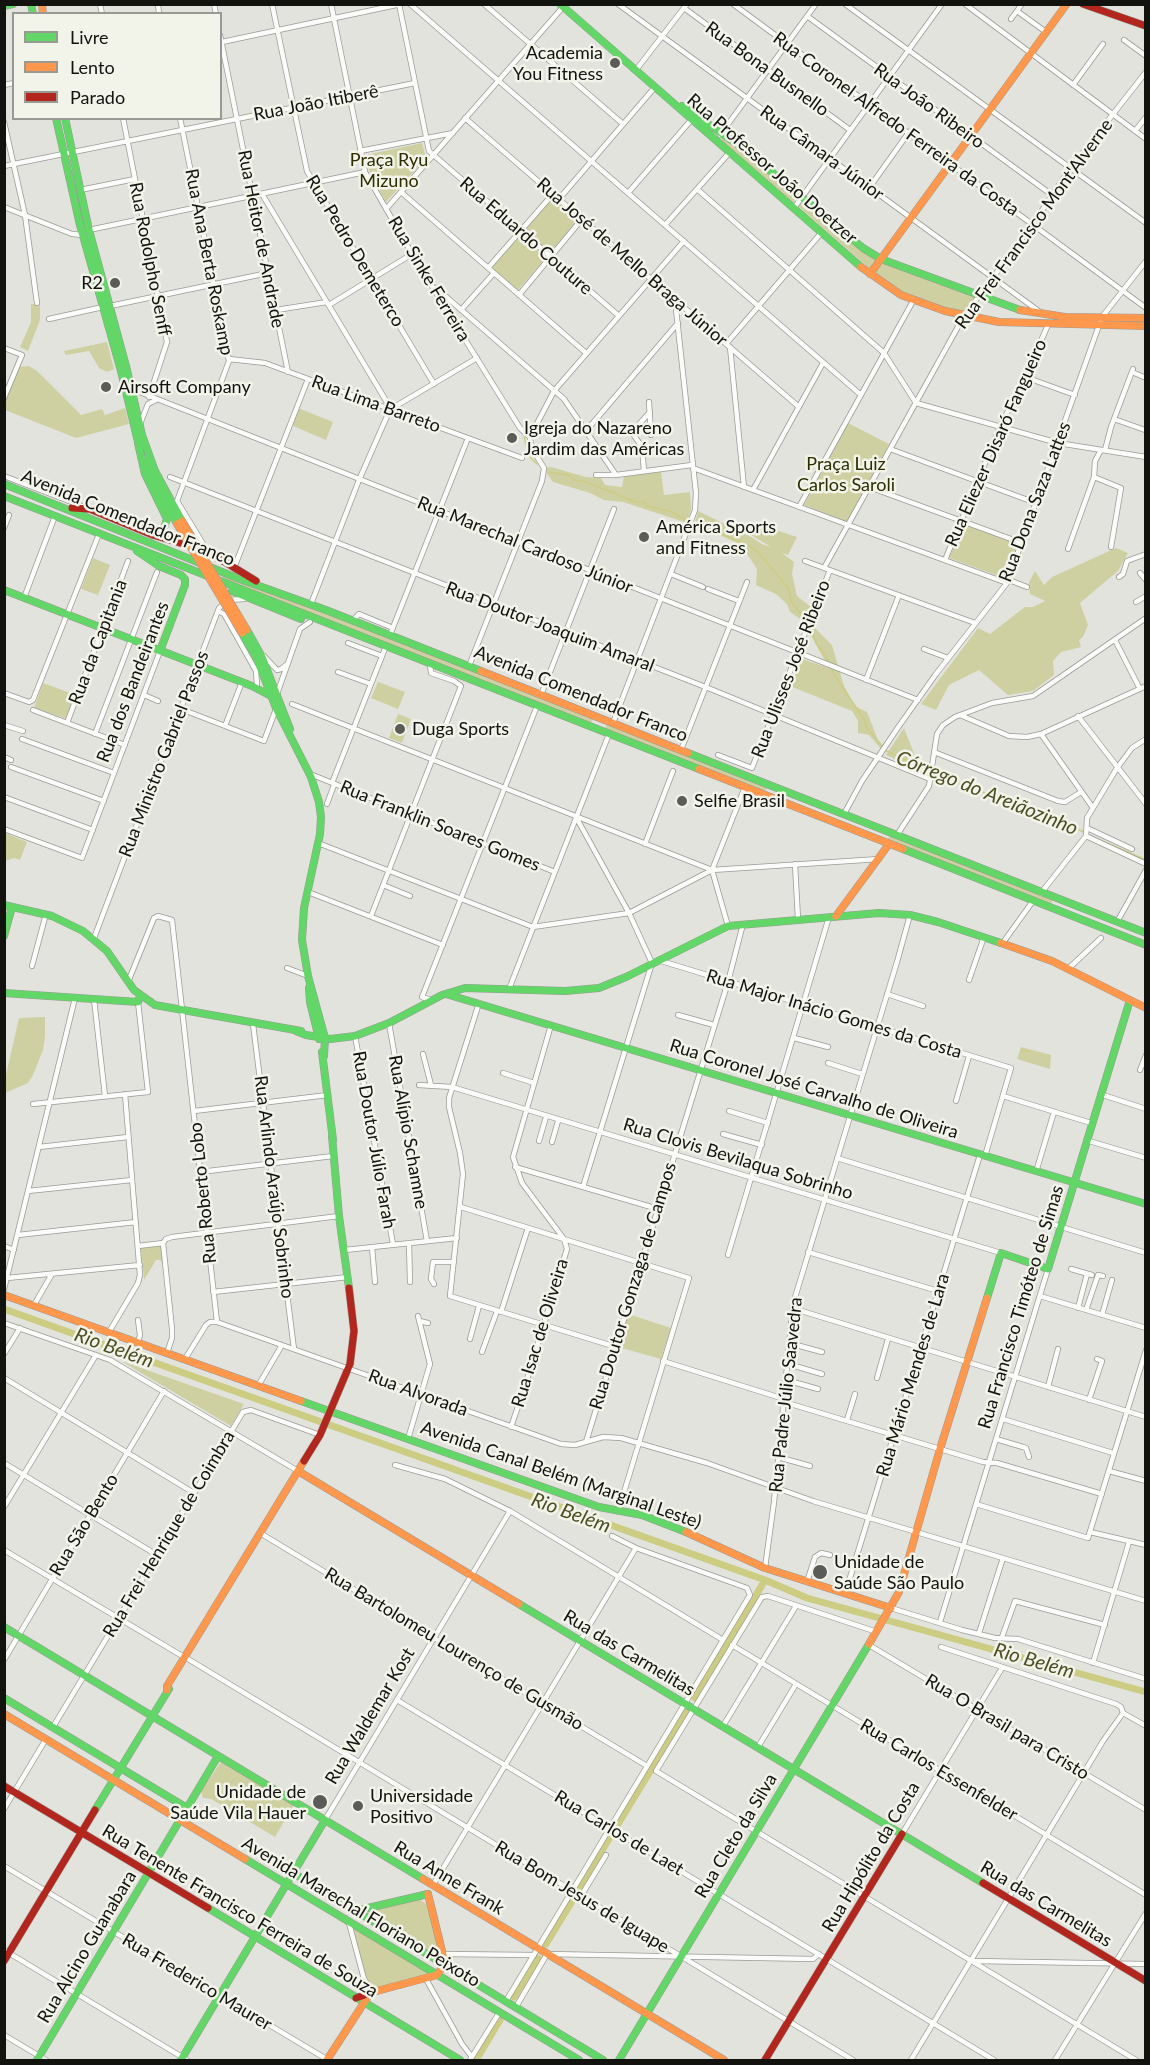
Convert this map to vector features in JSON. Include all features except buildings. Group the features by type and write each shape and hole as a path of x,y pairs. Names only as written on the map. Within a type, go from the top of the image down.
{"main road":[{"path":"4,6 13,4"},
{"path":"1083,4 1146,26"},
{"path":"1099,4 1146,20"},
{"name":"Rua Professor João Doetzer","path":"561,5 890,289 913,301 964,316 999,322 1146,326"},
{"path":"870,274 1066,5"},
{"name":"Rua Professor João Doetzer","path":"655,87 722,133 864,248 881,259 1022,311 1044,315 1146,318"},
{"path":"57,120 80,190 86,233"},
{"path":"65,120 68,153 86,233 132,389 140,425 155,471 179,522"},
{"path":"107,307 145,474 166,519 164,528 153,535"},
{"path":"138,443 153,481 245,632 310,774 321,812 318,843 303,915 302,940 310,1002 321,1036 324,1056 339,1216 343,1234"},
{"name":"Avenida Comendador Franco","path":"4,484 271,591 392,631 541,695 1146,933"},
{"name":"Avenida Comendador Franco","path":"4,496 1146,945"},
{"path":"65,508 90,509 153,535 187,544 210,554 271,591"},
{"name":"Rua dos Bandeirantes","path":"127,544 159,566 185,579 185,585 160,651"},
{"path":"205,575 219,586 256,602 310,622 373,641"},
{"path":"205,575 223,603"},
{"path":"4,590 254,686 274,696"},
{"path":"245,632 254,641 274,696 276,708 294,740"},
{"path":"254,686 264,676"},
{"path":"597,729 594,723 601,718"},
{"path":"761,794 767,792 769,784"},
{"path":"832,916 849,899 889,844"},
{"path":"1047,907 1054,904 1053,897"},
{"path":"846,915 849,899"},
{"path":"1063,913 1062,907 1068,903"},
{"path":"4,936 8,906 46,914 71,923 94,939 109,955 139,999"},
{"path":"4,993 94,999 139,999 183,1012 321,1036 351,1037 389,1023 430,1000 465,988 565,991 595,989 626,977 728,927 879,913 910,915 1052,961 1145,1007"},
{"path":"465,988 476,1002"},
{"name":"Rua Coronel José Carvalho de Oliveira","path":"446,994 628,1047 1073,1184 1146,1204"},
{"name":"Rua Francisco Timóteo de Simas","path":"1048,1269 1130,1000"},
{"path":"4,1961 7,1952 170,1688 321,1433 349,1369 354,1336 337,1160 332,1136"},
{"name":"Rua Clovis Bevilaqua Sobrinho","path":"1001,1253 1048,1269"},
{"name":"Rua Cleto da Silva","path":"619,2061 891,1609 899,1592 915,1532 1001,1253"},
{"name":"Avenida Canal Belém (Marginal Leste)","path":"4,1295 185,1359 329,1414 618,1512 642,1515 682,1530 765,1568 891,1609"},
{"name":"Rua das Carmelitas","path":"298,1471 1146,1982"},
{"name":"Rua Anne Frank","path":"4,1628 433,1885 536,1952 547,1954 724,2061"},
{"path":"4,1698 187,1809"},
{"name":"Avenida Marechal Floriano Peixoto","path":"4,1714 350,1923 506,2001 603,2061"},
{"name":"Rua Alcino Guanabara","path":"41,2059 76,1994 218,1756"},
{"name":"Rua Tenente Francisco Ferreira de Souza","path":"4,1786 459,2061"},
{"name":"Rua Waldemar Kost","path":"184,2060 325,1820"},
{"name":"Rua Hipólito da Costa","path":"765,2061 902,1834"},
{"name":"Avenida Marechal Floriano Peixoto","path":"293,1873 355,1911 441,1969 499,2013 579,2061"},
{"path":"328,2060 359,2000 376,1991 426,1979 441,1969 442,1954 428,1894 433,1885"},
{"path":"355,1911 428,1894"}],"street":[{"name":"Rua Pedro Demeterco","path":"272,4 292,108 305,164 313,183 434,384"},
{"name":"Rua Sinke Ferreira","path":"331,4 366,172 412,254 520,428 530,437 531,447 544,468 542,482 518,542"},
{"path":"410,4 861,395"},
{"path":"484,4 623,124"},
{"name":"Rua Câmara Júnior","path":"618,4 1044,315"},
{"name":"Rua Coronel Alfredo Ferreira da Costa","path":"734,4 1146,308"},
{"path":"716,140 816,4"},
{"path":"845,4 1146,222"},
{"path":"794,208 942,4"},
{"path":"965,4 1146,139"},
{"path":"1011,19 1022,4"},
{"path":"222,42 400,5 426,138 429,151 433,155"},
{"path":"387,209 561,5"},
{"path":"636,70 685,6"},
{"name":"Rua Bona Busnello","path":"685,6 850,130"},
{"path":"1017,11 1046,32"},
{"name":"Rua João Ribeiro","path":"807,16 1052,195"},
{"path":"1124,40 1146,56"},
{"name":"Rua Heitor de Andrade","path":"222,42 288,372"},
{"path":"1073,85 1103,44"},
{"path":"222,71 227,70"},
{"name":"Rua Frei Francisco Mont'Alverne","path":"824,568 964,316 1071,169 1146,72"},
{"name":"Rua João Itiberê","path":"4,166 415,83"},
{"path":"559,199 655,87"},
{"path":"1135,131 1146,117"},
{"name":"Rua José de Mello Braga Júnior","path":"465,118 799,407"},
{"path":"628,193 692,119"},
{"name":"Rua Rodolpho Senff","path":"123,120 167,345 149,397"},
{"name":"Rua Ana Berta Roskamp","path":"180,120 229,359 183,482 178,504 210,554"},
{"path":"4,122 25,215 37,303"},
{"path":"869,188 909,132"},
{"path":"360,151 453,133"},
{"path":"665,225 730,152"},
{"name":"Rua Eduardo Couture","path":"433,155 619,316"},
{"path":"4,207 72,234 86,233 143,218 366,172"},
{"path":"80,190 135,179"},
{"path":"697,189 884,353 916,403 1058,443 1146,457"},
{"path":"401,192 586,354"},
{"path":"262,194 387,402 388,414 311,604"},
{"path":"488,268 553,194"},
{"path":"519,294 582,219"},
{"path":"744,487 728,345 822,232"},
{"path":"530,437 554,391 684,241"},
{"path":"276,310 328,303 412,254"},
{"path":"1102,317 1146,261"},
{"path":"49,319 268,273"},
{"path":"461,310 494,273"},
{"path":"432,285 566,401 616,475"},
{"path":"613,723 692,523 696,499 675,300"},
{"path":"799,507 913,301"},
{"path":"1022,311 1026,302"},
{"name":"Rua Dona Saza Lattes","path":"844,814 884,748 948,658 1008,582 1102,317"},
{"path":"586,431 678,323"},
{"name":"Rua Eliezer Disaró Fangueiro","path":"945,560 1000,427 1048,325"},
{"path":"4,348 22,355 4,398"},
{"path":"387,409 396,406 477,358"},
{"name":"Rua Lima Barreto","path":"229,359 263,363 522,458"},
{"path":"753,490 823,363"},
{"path":"1068,549 1094,477 1095,460 1103,450 1132,371 1146,378"},
{"path":"1025,377 1076,395"},
{"path":"234,568 308,379"},
{"name":"Rua Marechal Cardoso Júnior","path":"132,389 918,700"},
{"path":"140,425 149,402 158,400"},
{"path":"649,402 651,435"},
{"path":"644,471 643,448 631,430 650,412"},
{"path":"1114,419 1145,430"},
{"path":"353,620 359,614 392,631 468,438"},
{"path":"890,449 1036,503"},
{"path":"596,475 692,467 945,560 1008,582 1027,586"},
{"path":"4,476 90,509"},
{"name":"Rua Doutor Joaquim Amaral","path":"170,477 931,777"},
{"path":"1094,477 1121,488 1111,547"},
{"path":"869,487 1022,543"},
{"path":"541,695 614,509"},
{"path":"4,528 9,515"},
{"path":"24,598 55,516"},
{"path":"4,693 32,702 99,533"},
{"path":"469,666 518,542"},
{"path":"1119,577 1123,574 1127,561 1146,554"},
{"name":"Rua da Capitania","path":"67,723 128,561"},
{"path":"805,561 975,623"},
{"name":"Rua Ulisses José Ribeiro","path":"718,755 752,768 830,570"},
{"path":"95,734 157,572"},
{"path":"1140,573 1146,580"},
{"path":"671,574 739,601"},
{"path":"681,750 747,582"},
{"path":"866,680 899,596"},
{"path":"1136,602 1146,596"},
{"path":"223,603 234,598 256,602"},
{"name":"Rua Ministro Gabriel Passos","path":"94,939 218,611 223,603"},
{"path":"218,611 224,614 256,671 254,686"},
{"path":"293,616 300,629"},
{"path":"897,835 925,793 931,777 939,729 947,722 992,703 1033,696 1146,618"},
{"path":"274,696 300,629 310,622"},
{"path":"1115,640 1140,689"},
{"path":"254,641 275,669 281,669 287,663"},
{"path":"348,643 382,656"},
{"path":"327,804 353,729 386,646"},
{"path":"924,649 948,658"},
{"name":"Rua dos Bandeirantes","path":"4,829 82,858 160,651"},
{"path":"371,916 461,686 431,673 429,663"},
{"path":"338,672 371,684"},
{"path":"225,726 242,682"},
{"path":"960,715 1008,736 1027,737 1041,734 1146,686"},
{"path":"144,695 158,701"},
{"path":"292,704 712,870"},
{"path":"430,1000 422,997 537,706"},
{"path":"181,710 264,741 276,708"},
{"path":"33,710 125,745"},
{"path":"1078,716 1146,804"},
{"path":"270,725 275,721 282,722"},
{"path":"4,725 22,731"},
{"path":"509,988 609,734"},
{"path":"1041,734 1093,808"},
{"path":"22,739 114,773"},
{"path":"1041,893 1086,832 1087,818 1117,768 1132,748 1146,739"},
{"path":"934,752 1058,801 1065,802 1081,792"},
{"path":"4,757 11,760"},
{"path":"12,767 104,801"},
{"path":"645,844 673,771"},
{"name":"Rua Franklin Soares Gomes","path":"310,774 555,872"},
{"name":"Rua Franklin Soares Gomes","path":"313,782 324,781"},
{"path":"728,927 712,870 745,787"},
{"path":"4,797 93,830"},
{"path":"576,817 655,962 583,1187"},
{"path":"1086,832 1132,849"},
{"path":"1086,832 1146,864"},
{"path":"318,843 533,927 629,913 712,870 879,859"},
{"path":"795,864 798,919"},
{"path":"1117,922 1146,870"},
{"path":"383,885 410,896"},
{"path":"308,892 442,945"},
{"path":"1002,944 1033,901"},
{"path":"32,966 46,914"},
{"name":"Rua Padre Júlio Saavedra","path":"765,1568 788,1364 792,1308 910,915"},
{"name":"Rua Roberto Lobo","path":"128,982 155,916 172,921 217,1322"},
{"path":"728,1255 832,916"},
{"name":"Rua Doutor Gonzaga de Campos","path":"586,1442 728,982 743,924"},
{"path":"969,980 984,938"},
{"path":"1068,969 1101,938"},
{"name":"Rua Major Inácio Gomes da Costa","path":"655,962 1011,1068"},
{"path":"287,968 308,976"},
{"path":"887,994 923,1005"},
{"path":"4,1289 75,998"},
{"path":"94,999 105,1096"},
{"path":"33,1104 148,1092 139,999"},
{"path":"476,1002 452,1087 449,1107 462,1163 461,1207 450,1293 452,1298 616,1347"},
{"path":"678,1015 714,1026"},
{"name":"Rua Alípio Schamne","path":"389,1023 427,1241"},
{"name":"Rua Arlindo Araújo Sobrinho","path":"253,1024 294,1349"},
{"path":"551,1025 514,1149 515,1167 522,1183 564,1239"},
{"name":"Rua Doutor Júlio Farah","path":"351,1037 393,1244"},
{"path":"794,1038 828,1047"},
{"path":"423,1054 431,1085"},
{"path":"1140,1070 1146,1054"},
{"path":"956,1101 969,1056"},
{"path":"828,1063 862,1074"},
{"name":"Rua Mário Mendes de Lara","path":"845,1594 967,1197 1011,1068"},
{"path":"503,1073 534,1083"},
{"name":"Rua Clovis Bevilaqua Sobrinho","path":"419,1085 452,1087 750,1179 1001,1253"},
{"path":"109,1332 140,1278 125,1094"},
{"path":"1100,1094 1146,1109"},
{"path":"194,1111 328,1095"},
{"path":"1003,1096 1091,1123"},
{"path":"729,1111 768,1123"},
{"path":"1036,1172 1054,1112"},
{"path":"539,1140 546,1117"},
{"path":"552,1142 558,1120"},
{"path":"723,1134 762,1145"},
{"path":"39,1147 128,1137"},
{"path":"1086,1140 1146,1158"},
{"path":"200,1172 333,1156"},
{"path":"837,1158 1146,1253"},
{"path":"515,1167 658,1209"},
{"path":"28,1191 132,1180"},
{"path":"461,1207 689,1278 618,1512"},
{"path":"138,1246 163,1243 172,1236 339,1216"},
{"path":"18,1235 136,1222"},
{"path":"482,1352 499,1312 528,1228"},
{"path":"345,1250 457,1238"},
{"name":"Rua Isac de Oliveira","path":"511,1426 567,1249 564,1239"},
{"path":"163,1243 172,1329 172,1338 167,1353"},
{"path":"409,1243 410,1282"},
{"path":"4,1246 14,1250"},
{"path":"372,1247 375,1282"},
{"path":"808,1252 938,1291"},
{"path":"434,1284 431,1279 433,1262 454,1262"},
{"path":"7,1278 140,1264"},
{"name":"Rua Francisco Timóteo de Simas","path":"940,1622 1048,1269"},
{"path":"1071,1269 1090,1274 1078,1308"},
{"path":"34,1305 52,1274"},
{"path":"1086,1310 1098,1275 1103,1276"},
{"path":"213,1292 348,1277"},
{"path":"1102,1315 1112,1280"},
{"path":"1040,1296 1146,1328"},
{"path":"470,1339 479,1306"},
{"path":"792,1308 1146,1417"},
{"path":"408,1439 430,1364 419,1319 428,1323"},
{"path":"138,1320 140,1335 138,1343"},
{"path":"185,1359 206,1325 210,1322 217,1322"},
{"name":"Rua Alvorada","path":"217,1322 561,1444 575,1444 612,1436 639,1443"},
{"name":"Rua das Carmelitas","path":"4,1323 115,1362 298,1471"},
{"path":"4,1354 20,1328"},
{"path":"877,1378 888,1338"},
{"path":"789,1343 822,1352"},
{"path":"258,1386 282,1345"},
{"path":"1048,1387 1058,1349"},
{"path":"1089,1535 1146,1350"},
{"path":"4,1507 96,1355"},
{"path":"1089,1400 1102,1361 1097,1359"},
{"path":"663,1361 940,1449 1102,1494"},
{"path":"788,1364 822,1374"},
{"path":"4,1378 194,1492"},
{"path":"786,1380 818,1389"},
{"name":"Rua São Bento","path":"4,1659 164,1391"},
{"path":"848,1420 855,1394"},
{"name":"Rua Frei Henrique de Coimbra","path":"53,1728 243,1412 249,1409 321,1433"},
{"path":"1003,1419 1113,1453"},
{"path":"996,1439 1023,1447 1029,1457"},
{"path":"639,1443 870,1518 1146,1601"},
{"path":"778,1457 810,1466"},
{"path":"4,1463 157,1555"},
{"path":"395,1465 445,1479 510,1511 723,1640"},
{"path":"1109,1471 1146,1481"},
{"path":"976,1504 1089,1535 1146,1545"},
{"name":"Rua Waldemar Kost","path":"325,1820 510,1511"},
{"name":"Rua Bartolomeu Lourenço de Gusmão","path":"260,1533 647,1766"},
{"path":"506,2001 750,1593 747,1588 636,1548 612,1536"},
{"path":"1094,1663 1129,1542"},
{"path":"433,1885 636,1548"},
{"name":"Rua Bom Jesus de Iguape","path":"4,1550 853,2061"},
{"path":"807,1582 815,1557 821,1553 830,1555"},
{"path":"979,1633 1003,1558"},
{"path":"878,1630 768,1596 760,1598 656,1771 1136,2061"},
{"path":"1002,1637 1015,1601 1105,1625"},
{"path":"723,1726 796,1606"},
{"name":"Avenida Canal Belém (Marginal Leste)","path":"891,1609 979,1633 1018,1639 1146,1678"},
{"name":"Rua Carlos Essenfelder","path":"732,1645 1146,1895"},
{"name":"Rua O Brasil para Cristo","path":"869,1645 1146,1810"},
{"path":"941,1647 1116,1704 1121,1707 1123,1713 1146,1726"},
{"name":"Rua Hipólito da Costa","path":"902,1834 1002,1668"},
{"path":"758,1747 796,1684"},
{"name":"Rua Carlos de Laet","path":"397,1700 994,2061"},
{"path":"911,2061 1084,1773 1123,1713"},
{"path":"4,1809 46,1739"},
{"path":"581,1896 606,1855"},
{"name":"Rua Frederico Maurer","path":"4,1866 328,2060"},
{"path":"1055,2061 1146,1913"},
{"path":"350,1923 364,1979 369,1987 376,1991"},
{"path":"7,1952 184,2060"},
{"path":"442,1954 536,1952"},
{"path":"516,2007 547,1954 813,1959 819,1954"},
{"path":"971,1961 1146,1964"},
{"path":"426,1979 471,2059 499,2013"},
{"path":"4,2035 41,2059"}],"green space":[{"path":"723,136 797,196 793,203 720,140"},
{"name":"Praça Ryu Mizuno","path":"422,143 426,158 386,202 369,171 366,155"},
{"path":"552,197 579,219 550,254 523,231"},
{"path":"802,201 877,260 870,269 798,206"},
{"path":"520,235 546,255 546,258 518,290 492,267"},
{"path":"883,263 975,297 964,313 929,304 905,294 874,274"},
{"path":"31,304 40,304 40,320 28,351 20,347 31,322"},
{"path":"107,342 114,369 107,372 99,368 89,351 66,355 64,351"},
{"path":"29,366 37,371 81,415 102,409 105,415 125,408 129,424 76,438 5,410 5,401 19,367"},
{"path":"298,408 333,422 326,440 291,425"},
{"name":"Praça Luiz Carlos Saroli","path":"848,423 889,444 847,523 804,505"},
{"path":"551,467 586,477 601,478 605,485 622,487 624,476 661,472 664,495 690,492 691,510 687,523 623,502 604,500 590,493 553,482 546,468"},
{"path":"698,511 771,547 751,535 756,524 797,537 788,555 782,553 794,562 792,574 797,596 811,607 802,620 790,612 787,604 776,594 756,585 757,569 741,545 695,523"},
{"path":"965,522 1019,544 1007,579 949,558"},
{"path":"1116,548 1128,553 1118,571 1080,603 1088,625 1083,637 1079,640 1081,647 1061,652 1053,661 1054,675 1033,691 1008,695 979,670 949,685 936,710 921,704 978,628 990,634 1025,607 1033,607 1045,601 1030,594 1029,582 1035,571 1044,585 1052,577"},
{"path":"93,558 110,565 98,595 81,589"},
{"path":"222,576 316,609 594,719 590,723 223,580"},
{"path":"815,628 832,645 844,686 855,706 867,712 878,740 883,746 881,749 869,735 858,733 858,721 852,711 790,686 802,659 829,668 809,632"},
{"path":"378,682 405,692 398,709 371,698"},
{"path":"43,683 76,695 67,719 34,708"},
{"name":"Duga Sports","path":"398,714 411,719 402,743 389,738"},
{"path":"607,725 767,787 767,789 764,791 604,729"},
{"path":"904,728 915,756 912,766 886,755"},
{"path":"5,833 27,842 20,860 14,858 5,861"},
{"path":"890,835 1053,899 1053,901 1051,903 887,841"},
{"path":"45,1017 43,1050 33,1075 28,1083 5,1093 5,1079 19,1018"},
{"path":"1021,1047 1051,1055 1050,1069 1017,1059"},
{"path":"161,1246 163,1264 160,1260 156,1260 144,1280 141,1248"},
{"path":"628,1314 671,1328 661,1359 618,1347"},
{"path":"121,1361 244,1404 231,1426"},
{"path":"221,1762 294,1805 275,1837 211,1799 203,1798 201,1791"},
{"path":"419,1899 428,1905 440,1958 364,1912"},
{"path":"355,1928 430,1974 380,1989 372,1987 367,1982 353,1931"}],"waterway":[{"name":"Córrego do Areiãozinho","path":"524,436 528,455 537,464"},
{"name":"Córrego do Areiãozinho","path":"549,472 568,475 575,480 586,482 636,502 644,502 647,506 672,512 688,521"},
{"name":"Córrego do Areiãozinho","path":"697,525 744,543 757,551 788,588 791,601 806,620"},
{"name":"Córrego do Areiãozinho","path":"813,633 816,643 829,662"},
{"name":"Córrego do Areiãozinho","path":"832,669 864,719 867,728 883,747"},
{"name":"Córrego do Areiãozinho","path":"886,751 1024,811 1039,812 1086,833"},
{"name":"Córrego do Areiãozinho","path":"1093,837 1146,860"},
{"path":"1021,1051 1030,1051"},
{"name":"Rio Belém","path":"4,1309 765,1580 807,1598 1146,1692"},
{"path":"695,1698 765,1580"},
{"path":"618,1824 687,1711"},
{"path":"580,1888 610,1837"},
{"path":"546,1944 574,1898"},
{"path":"514,1997 538,1958"},
{"path":"476,2060 500,2020"}],"traffic: fast":[{"path":"4,6 13,4"},
{"path":"31,4 33,12"},
{"path":"560,4 861,267"},
{"path":"682,106 743,148 863,248 881,259 1020,310"},
{"path":"56,120 80,225 121,371 139,446"},
{"path":"65,120 89,230 142,435 155,471 182,521"},
{"path":"138,443 145,474 167,519 164,528 153,535"},
{"path":"145,462 177,524"},
{"path":"4,484 237,578 481,671"},
{"path":"4,496 699,769"},
{"path":"137,551 159,566 185,579 185,585 160,651"},
{"path":"4,590 252,686 271,696"},
{"path":"232,591 301,619"},
{"path":"247,630 262,657 290,729"},
{"path":"242,633 257,659 276,708 311,777 319,802 320,834 304,908 302,940 308,976 325,1038 324,1056"},
{"path":"688,753 1146,933"},
{"path":"903,849 1146,945"},
{"path":"4,905 52,916 83,931 107,951 134,990 155,1005 301,1031"},
{"path":"4,936 12,907"},
{"path":"296,1031 330,1039 355,1036 389,1023 442,995 465,988 565,991 599,988 728,926 879,913 910,915 1001,943"},
{"path":"309,988 319,1039"},
{"path":"4,993 138,1002 140,996"},
{"path":"446,994 1146,1204"},
{"path":"987,1298 1001,1253 1048,1269 1130,1000"},
{"path":"322,1052 333,1140"},
{"path":"332,1136 339,1216 349,1288"},
{"path":"301,1401 599,1507 642,1515 686,1532"},
{"path":"519,1604 983,1883"},
{"path":"4,1627 423,1879"},
{"path":"619,2060 869,1644"},
{"path":"95,1810 169,1689"},
{"path":"4,1698 187,1808"},
{"path":"37,2060 218,1756"},
{"path":"181,2060 325,1820"},
{"path":"245,1859 579,2060"},
{"path":"293,1873 603,2060"},
{"path":"355,1911 428,1894"},
{"path":"208,1908 460,2060"}],"traffic: slow":[{"path":"42,4 43,12"},
{"path":"870,274 1066,5"},
{"path":"861,267 901,295 945,311 999,322 1146,326"},
{"path":"1020,310 1065,317 1146,318"},
{"path":"182,521 247,630"},
{"path":"177,524 242,633"},
{"path":"481,671 688,753"},
{"path":"699,769 903,849"},
{"path":"836,916 889,844"},
{"path":"1001,943 1052,961 1146,1008"},
{"path":"4,1295 301,1401"},
{"path":"869,1644 899,1592 987,1298"},
{"path":"167,1690 167,1686 304,1461"},
{"path":"298,1471 519,1604"},
{"path":"686,1532 765,1568 891,1608"},
{"path":"4,1714 245,1859"},
{"path":"423,1879 724,2060"},
{"path":"327,2060 369,1995 437,1975 445,1963 428,1894"}],"traffic: jam":[{"path":"1083,4 1146,26"},
{"path":"72,508 90,509 153,535 194,547 256,581"},
{"path":"304,1461 320,1435 350,1364 354,1331 349,1288"},
{"path":"4,1786 208,1908"},
{"path":"4,1961 95,1810"},
{"path":"765,2060 902,1834"},
{"path":"983,1883 1146,1981"},
{"path":"356,1998 373,1992"}],"place":[{"name":"Academia You Fitness","path":"615,63"},
{"name":"R2","path":"115,283"},
{"name":"Airsoft Company","path":"106,387"},
{"name":"Igreja do Nazareno Jardim das Américas","path":"512,438"},
{"name":"América Sports and Fitness","path":"644,537"},
{"name":"Duga Sports","path":"400,729"},
{"name":"Selfie Brasil","path":"682,801"},
{"name":"Unidade de Saúde São Paulo","path":"820,1572"},
{"name":"Unidade de Saúde Vila Hauer","path":"320,1802"},
{"name":"Universidade Positivo","path":"358,1806"}]}
